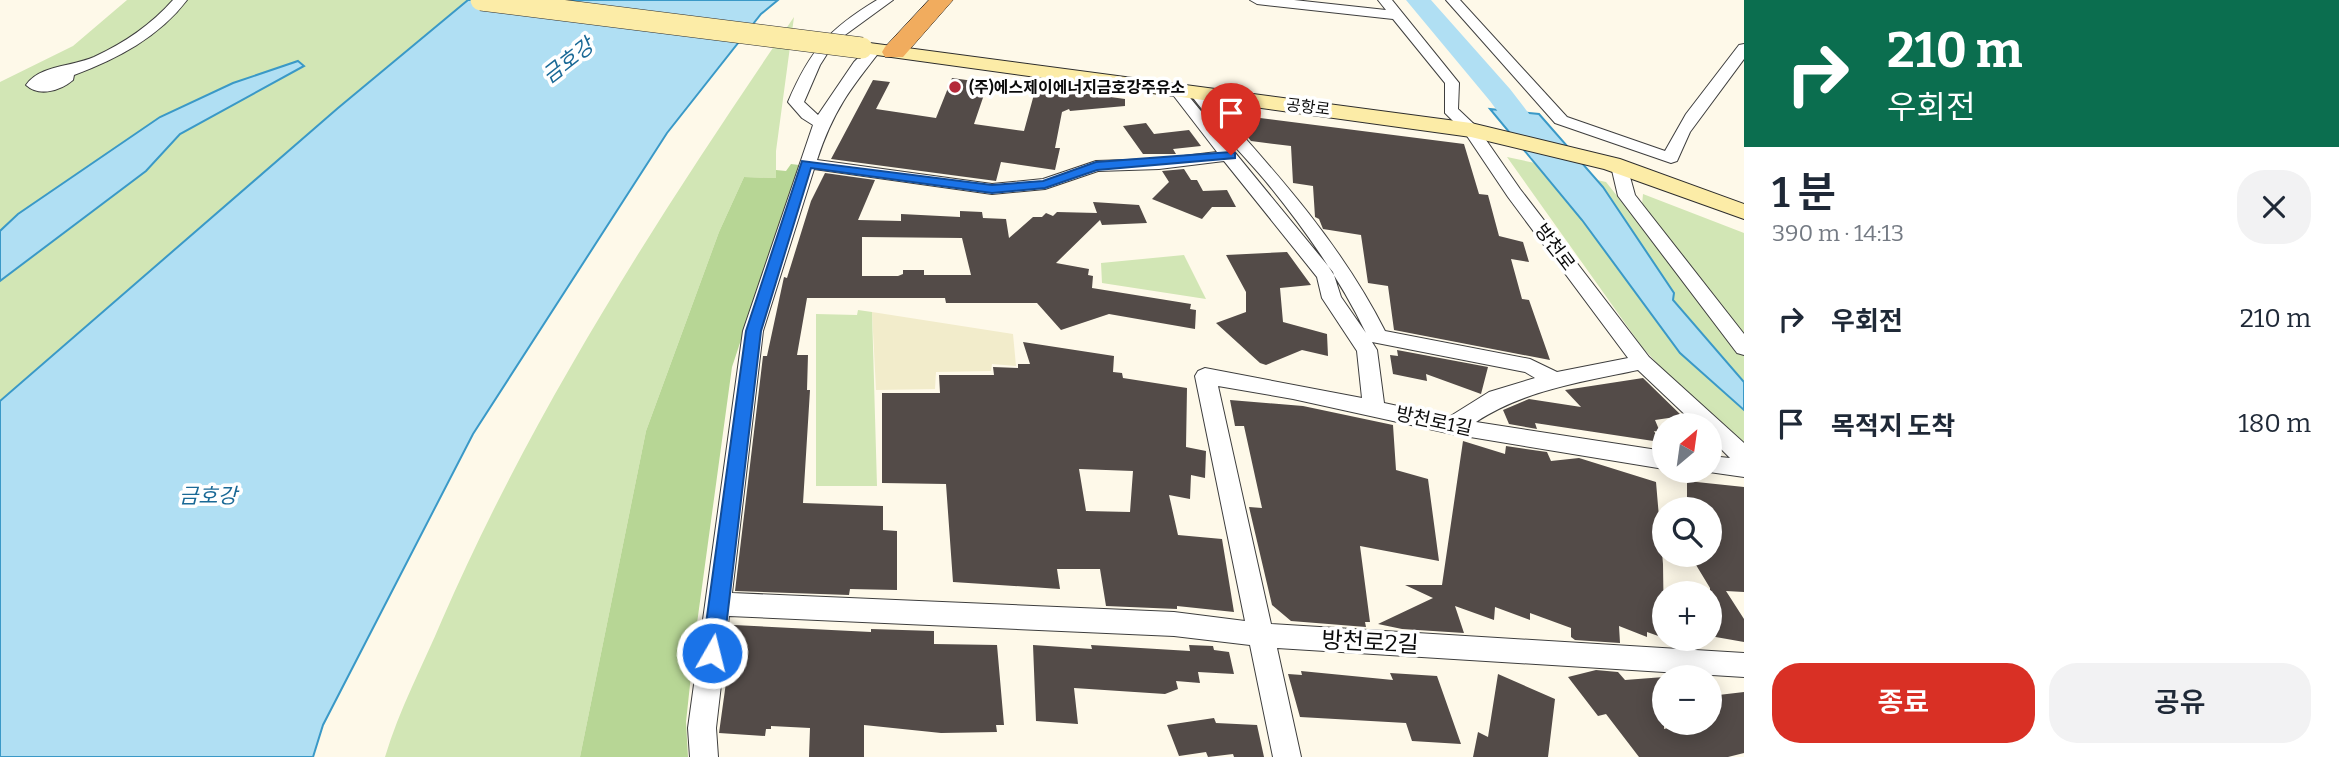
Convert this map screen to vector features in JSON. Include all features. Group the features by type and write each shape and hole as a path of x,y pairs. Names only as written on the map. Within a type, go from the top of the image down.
{"highway":[{"path":"877,50 927,0"},
{"path":"877,50 942,0"}],"main road":[{"name":"공항로","path":"481,0 1414,120 1471,130 1619,166 1744,212"}],"street":[{"path":"65,73 87,66 125,45 163,20 180,0"},
{"path":"821,122 796,102 813,61 828,38 886,0"},
{"path":"1257,0 1397,15"},
{"path":"1385,0 1397,15"},
{"path":"1453,0 1561,120 1671,158 1678,136 1731,72 1744,48"},
{"name":"방천로","path":"1397,15 1452,83 1450,110 1471,130 1514,193 1642,362 1744,457"},
{"path":"704,757 702,728 753,331 821,122 859,65 877,50"},
{"path":"1188,92 1231,155 1326,276 1332,298 1367,350 1374,407"},
{"path":"1188,92 1320,239 1359,294 1378,337 1530,366 1554,380"},
{"path":"806,163 992,189 1045,184 1096,166 1231,155"},
{"path":"1619,166 1627,196 1744,348"},
{"path":"1452,426 1497,398 1554,380 1642,362"},
{"name":"방천로1길","path":"1261,635 1205,376 1374,407 1452,426 1652,458"},
{"path":"1722,466 1744,468"},
{"name":"방천로2길","path":"719,604 1174,624 1261,635 1744,665"},
{"path":"1261,635 1287,757"}],"shaded area":[{"path":"872,312 1013,334 1016,366 992,364 991,371 936,372 935,389 876,390"}],"green space":[{"path":"127,0 475,0 0,413 0,82 73,46"},
{"path":"794,17 776,151 776,178 744,177 719,232 646,431 580,757 385,757 404,705 478,541 560,386 650,236"},
{"path":"1507,157 1535,163 1582,220 1680,353 1744,410 1744,443 1722,423 1722,413 1710,413 1668,375 1642,347"},
{"path":"791,164 799,165 732,367 695,638 686,722 688,757 580,757 646,431 719,232 744,177 776,178 776,170 786,171"},
{"path":"1597,180 1606,182 1744,355 1744,382 1673,300"},
{"path":"1643,194 1744,233 1744,338 1642,205"},
{"path":"1184,255 1206,299 1102,283 1101,263"},
{"path":"858,310 872,312 877,486 816,486 816,314 857,315"}],"water":[{"name":"금호강","path":"468,0 778,0 761,14 667,133 473,434 323,725 313,757 0,757 0,401 338,108"},
{"path":"298,61 304,66 180,134 146,171 0,281 0,231 18,214 160,117 233,83"},
{"path":"1490,109 1539,114 1603,187 1674,293 1673,300 1744,382 1744,410 1680,353 1582,220"}],"building":[{"path":"952,78 988,83 974,124 1024,131 1036,87 1125,99 1125,106 1069,109 1062,112 1055,148 1060,148 1055,170 1001,162 996,181 831,159 873,80 890,82 876,109 936,118"},
{"path":"1228,114 1464,144 1479,194 1488,195 1499,236 1523,242 1529,262 1511,259 1522,299 1529,300 1550,360 1394,330 1388,286 1368,283 1361,235 1323,229 1319,219 1315,217 1313,186 1293,183 1291,146 1251,141"},
{"path":"1146,123 1154,134 1189,130 1201,146 1173,149 1176,154 1143,154 1123,126"},
{"path":"1184,169 1191,180 1197,180 1203,191 1227,190 1236,207 1212,207 1202,219 1152,199 1169,182 1162,171"},
{"path":"825,173 875,180 858,220 901,221 901,214 960,217 960,211 982,212 983,218 1006,219 1009,238 1033,217 1042,217 1046,213 1053,216 1057,212 1097,213 1093,202 1139,205 1147,223 1102,225 1100,220 1056,263 1089,269 1088,275 1093,276 1092,288 1191,304 1190,309 1196,310 1195,329 1109,314 1061,330 1037,303 946,303 945,298 807,298 797,355 808,355 807,390 810,390 803,503 883,506 883,530 897,531 897,590 850,589 849,595 735,591 763,356 767,356 784,277 787,278 811,201","holes":["862,237 962,238 971,275 924,275 924,270 903,270 903,274 898,276 862,276"]},
{"path":"1287,252 1311,285 1280,288 1283,322 1327,334 1328,356 1302,350 1266,365 1260,363 1216,323 1246,312 1246,292 1226,255"},
{"path":"1023,342 1114,356 1113,372 1122,373 1123,378 1187,388 1186,447 1206,451 1205,478 1191,475 1190,499 1169,495 1178,535 1222,539 1234,612 1177,606 1177,609 1106,606 1100,569 1057,569 1060,589 953,582 946,484 882,483 882,393 940,393 939,375 994,375 993,367 1018,368 1018,364 1030,364","holes":["1079,469 1133,471 1130,512 1086,511"]},
{"path":"1397,350 1488,367 1481,394 1426,374 1427,381 1393,374 1390,355 1398,356"},
{"path":"1643,378 1679,413 1652,413 1652,441 1535,423 1537,429 1509,424 1503,410 1529,399 1581,407 1565,390"},
{"path":"1230,400 1303,406 1393,425 1396,470 1428,479 1439,561 1360,546 1370,622 1365,622 1366,627 1291,621 1272,605 1249,507 1262,508 1244,426 1235,426"},
{"path":"1463,441 1505,454 1506,446 1547,452 1551,461 1579,458 1656,483 1657,497 1652,497 1652,567 1663,567 1663,581 1652,581 1652,634 1647,632 1647,637 1619,626 1620,643 1575,640 1571,637 1571,628 1530,613 1530,620 1495,607 1494,620 1455,606 1464,633 1402,629 1378,624 1433,598 1405,585 1442,585"},
{"path":"1687,483 1744,487 1744,592 1726,591 1744,619 1744,642 1722,638 1722,581 1706,581 1697,567 1722,567 1722,497 1687,497"},
{"path":"734,625 871,632 871,629 934,631 934,644 997,645 1004,725 996,725 997,732 941,733 864,725 864,757 809,757 810,728 771,726 771,729 766,729 765,736 719,733"},
{"path":"1033,645 1092,649 1091,645 1190,651 1189,645 1213,646 1214,650 1229,652 1234,674 1198,672 1200,683 1176,681 1178,689 1165,694 1074,688 1078,724 1036,721"},
{"path":"1596,670 1618,672 1625,680 1652,678 1652,735 1722,735 1722,695 1744,692 1744,753 1728,757 1639,757 1606,714 1598,716 1568,677"},
{"path":"1301,671 1393,680 1390,673 1437,676 1461,744 1412,741 1406,723 1300,717 1288,674 1302,675"},
{"path":"1498,674 1555,699 1548,757 1473,757 1478,732 1488,737"},
{"path":"1214,718 1216,723 1257,725 1264,757 1234,757 1233,754 1208,757 1206,752 1179,756 1167,725"}],"waterway":[{"path":"1418,0 1500,95 1543,152"}],"place":[{"name":"(주)에스제이에너지금호강주유소","path":"955,87"}],"route":[{"path":"712,653 753,331 777,263 806,163 945,185 992,189 1045,184 1096,166 1159,163 1231,155"}]}
